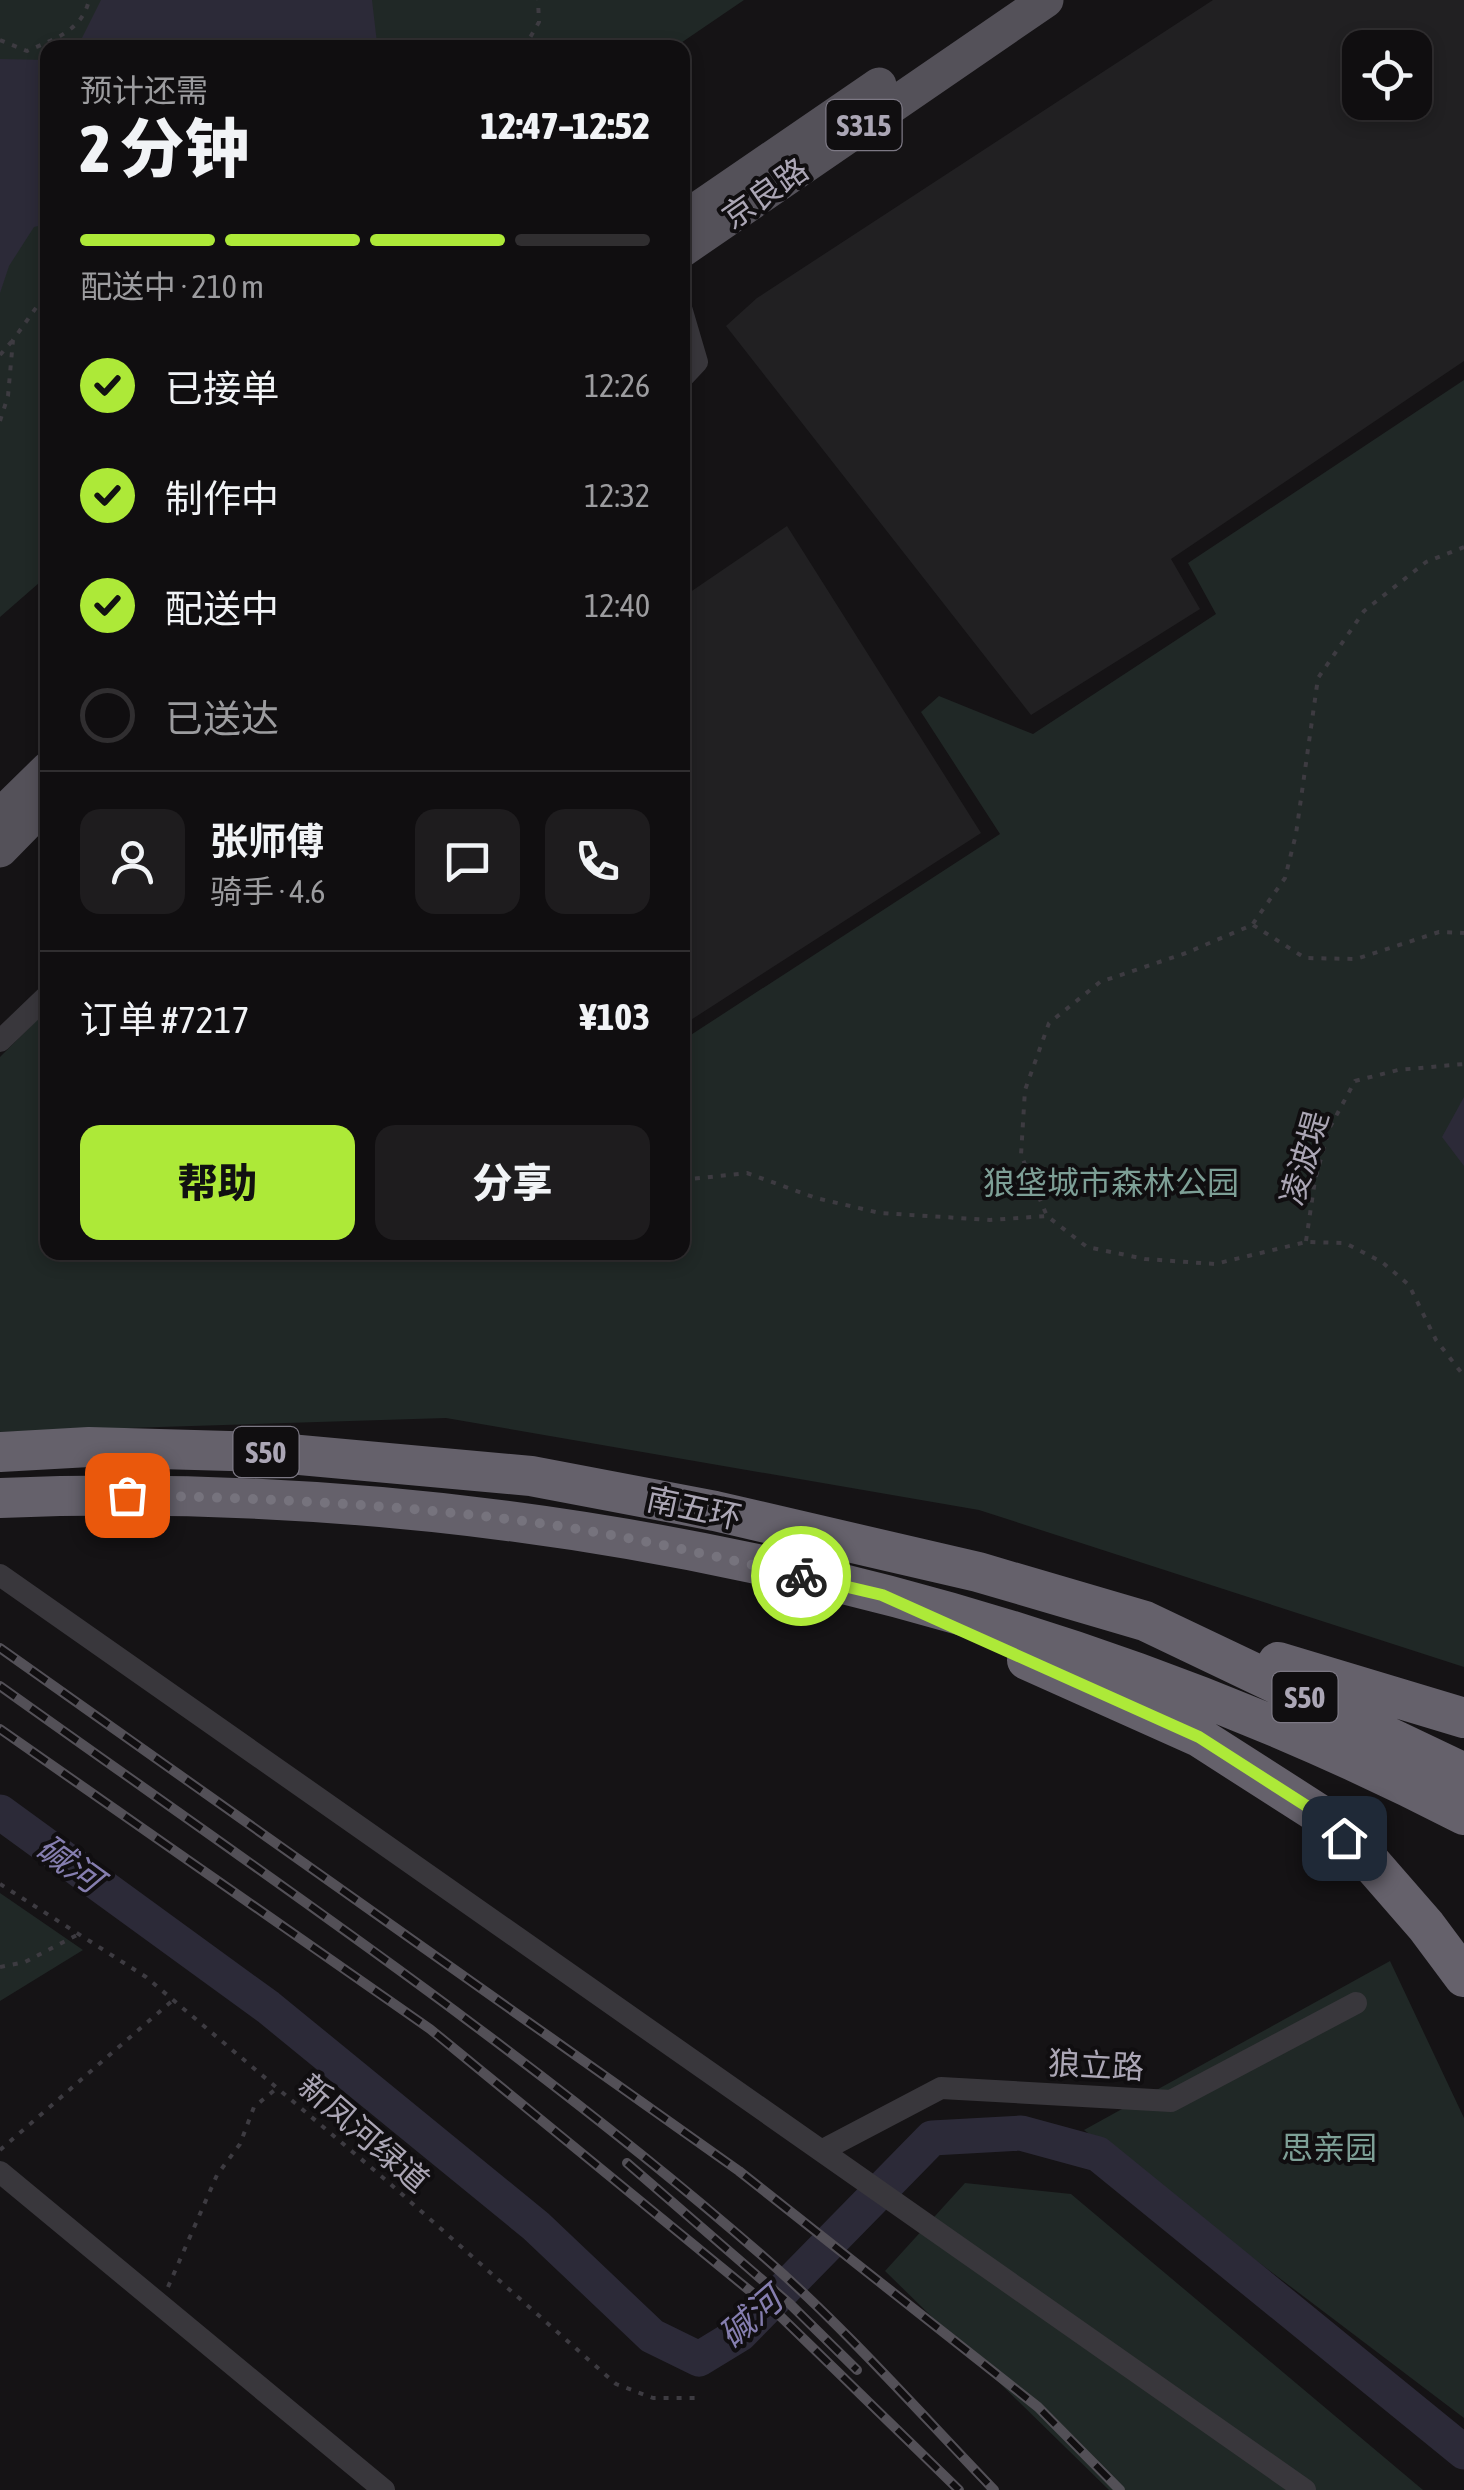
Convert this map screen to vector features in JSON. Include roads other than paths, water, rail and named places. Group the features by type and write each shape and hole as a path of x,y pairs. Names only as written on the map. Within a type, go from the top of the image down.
{"highway":[{"name":"南五环","path":"0,1452 89,1447 268,1452 531,1476 714,1511 978,1572 1145,1621 1464,1773"},
{"name":"南五环","path":"0,1498 90,1494 273,1498 524,1521 704,1554 973,1616 1214,1700 1464,1815"},
{"path":"882,1595 1199,1737 1316,1812 1372,1864 1464,1977"},
{"path":"1145,1621 1464,1718"}],"main road":[{"name":"京良路","path":"690,215 1004,0"},
{"name":"京良路","path":"690,245 1046,0"},
{"path":"0,816 40,777"},
{"path":"0,850 40,809"}],"street":[{"path":"690,338 697,362 690,369"},
{"path":"0,1040 40,1002"},
{"path":"0,1575 1305,2490"},
{"name":"狼立路","path":"824,2150 941,2088 1171,2102 1356,2003"},
{"path":"0,2172 384,2490"}],"waterway":[{"name":"碱河","path":"0,1812 268,2007 536,2226 652,2336 699,2359 740,2334 932,2138 1021,2133 1098,2154 1464,2452"}],"railway":[{"path":"0,1648 739,2171 1038,2407 1120,2490"},
{"path":"0,1686 390,1963 674,2181 824,2313 994,2490"},
{"path":"0,1729 430,2029 777,2313 959,2490"},
{"path":"627,2163 790,2304 857,2370"}],"park label":[{"name":"狼垡城市森林公园","path":"1111,1182"},
{"name":"思亲园","path":"1329,2147"}]}
